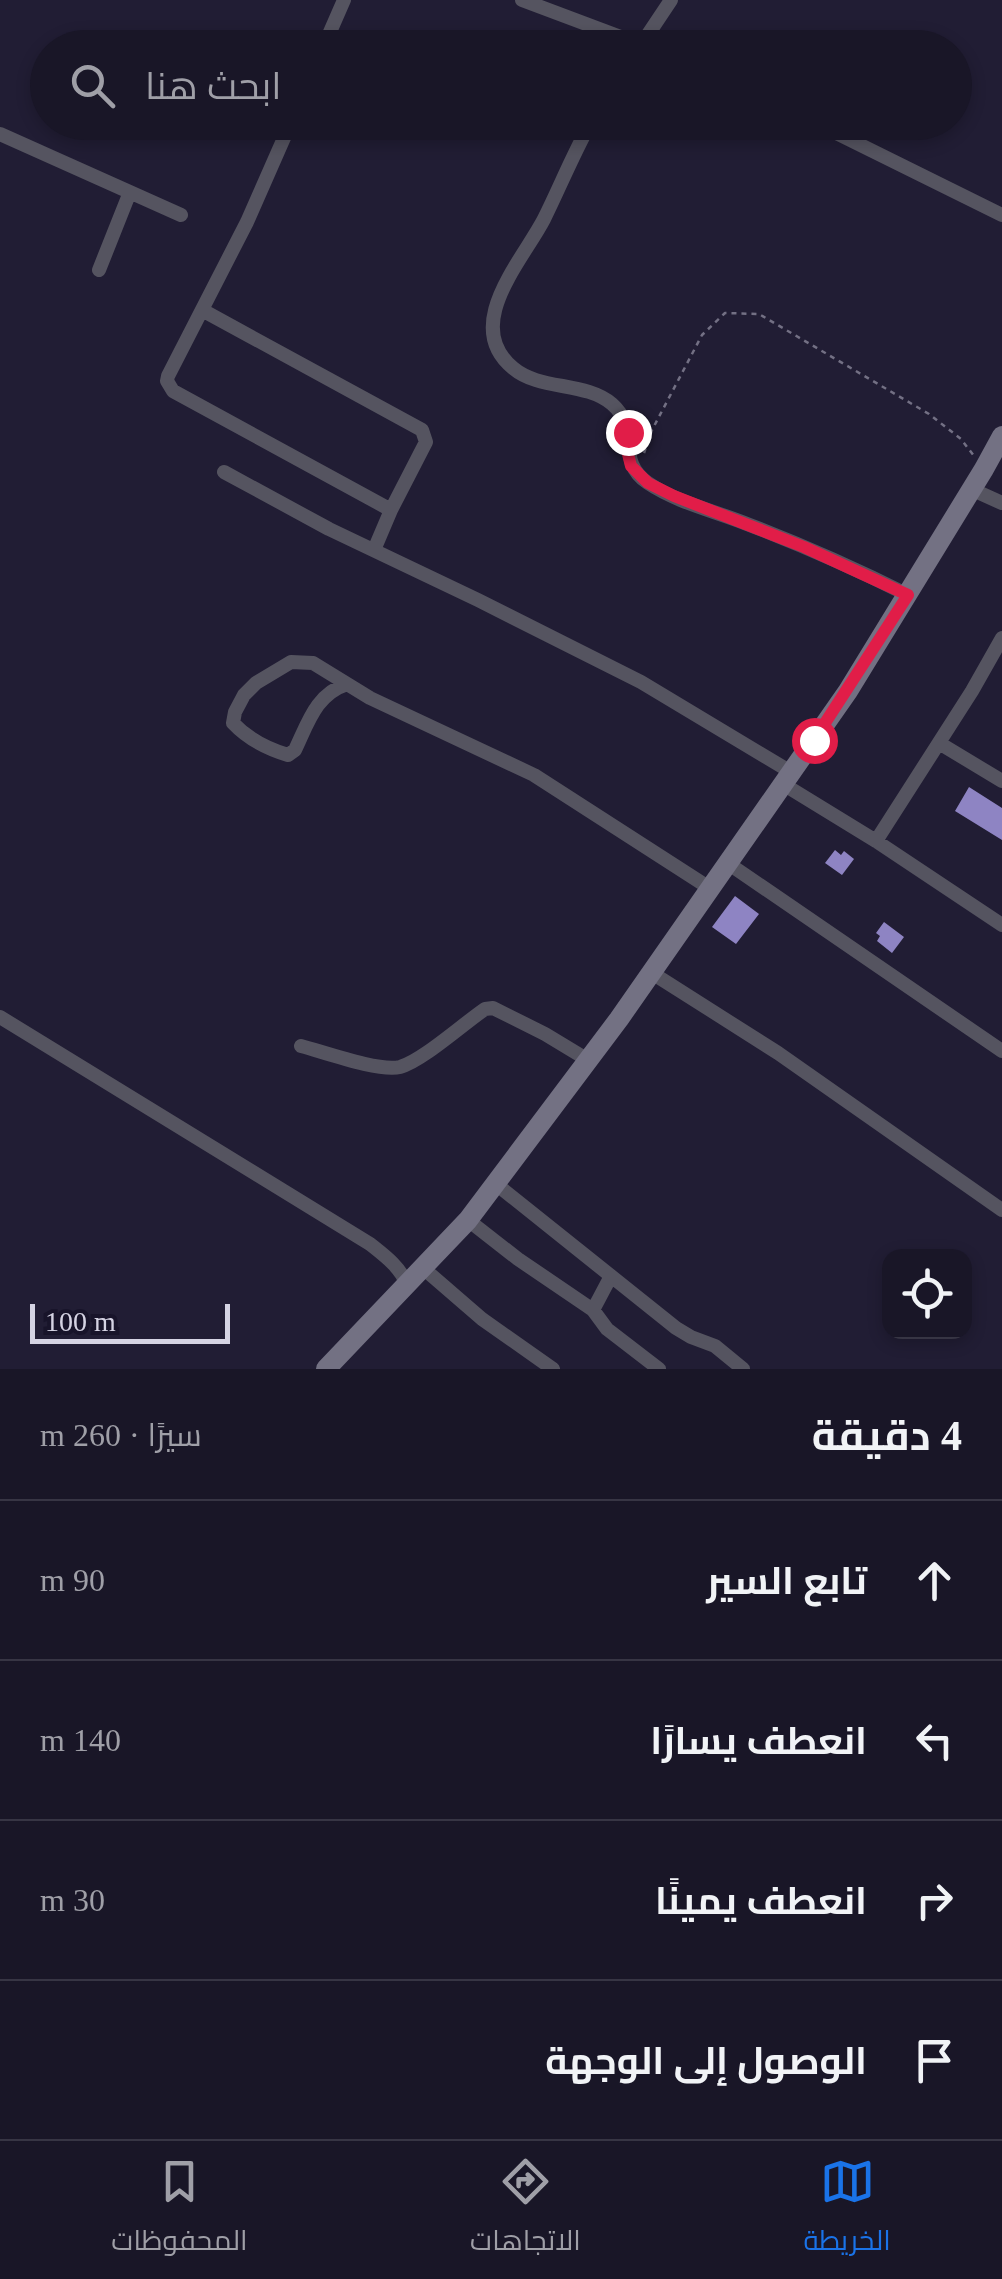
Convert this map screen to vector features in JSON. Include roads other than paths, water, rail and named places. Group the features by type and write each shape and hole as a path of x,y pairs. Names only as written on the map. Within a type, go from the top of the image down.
{"main road":[{"path":"326,1369 468,1220 652,972 848,691 1002,436"}],"street":[{"path":"331,30 344,0"},
{"path":"522,0 602,30"},
{"path":"653,30 671,0"},
{"path":"0,134 181,215"},
{"path":"283,140 248,222 168,376 169,386 391,510"},
{"path":"581,140 541,224 500,292 494,311 498,350 525,376 598,396 613,405 628,432 631,466 648,483 908,595"},
{"path":"850,140 1002,215"},
{"path":"99,270 130,192"},
{"path":"202,310 426,435 374,550"},
{"path":"224,472 329,530 641,682 1002,925"},
{"path":"971,489 1002,503"},
{"path":"876,841 1002,639"},
{"path":"346,684 334,688 318,702 296,750 288,754 274,751 233,723 244,695 256,683 291,662 313,664 385,705 534,775 712,889"},
{"path":"938,743 1002,782"},
{"path":"728,864 1002,1051"},
{"path":"652,972 778,1053 1002,1210"},
{"path":"301,1046 394,1068 416,1060 475,1016 493,1008 588,1060"},
{"path":"0,1017 370,1244 402,1273 407,1284"},
{"path":"496,1184 676,1328 715,1346 743,1369"},
{"path":"468,1220 593,1310 607,1329 660,1369"},
{"path":"422,1268 552,1369"},
{"path":"593,1310 611,1276"}]}
